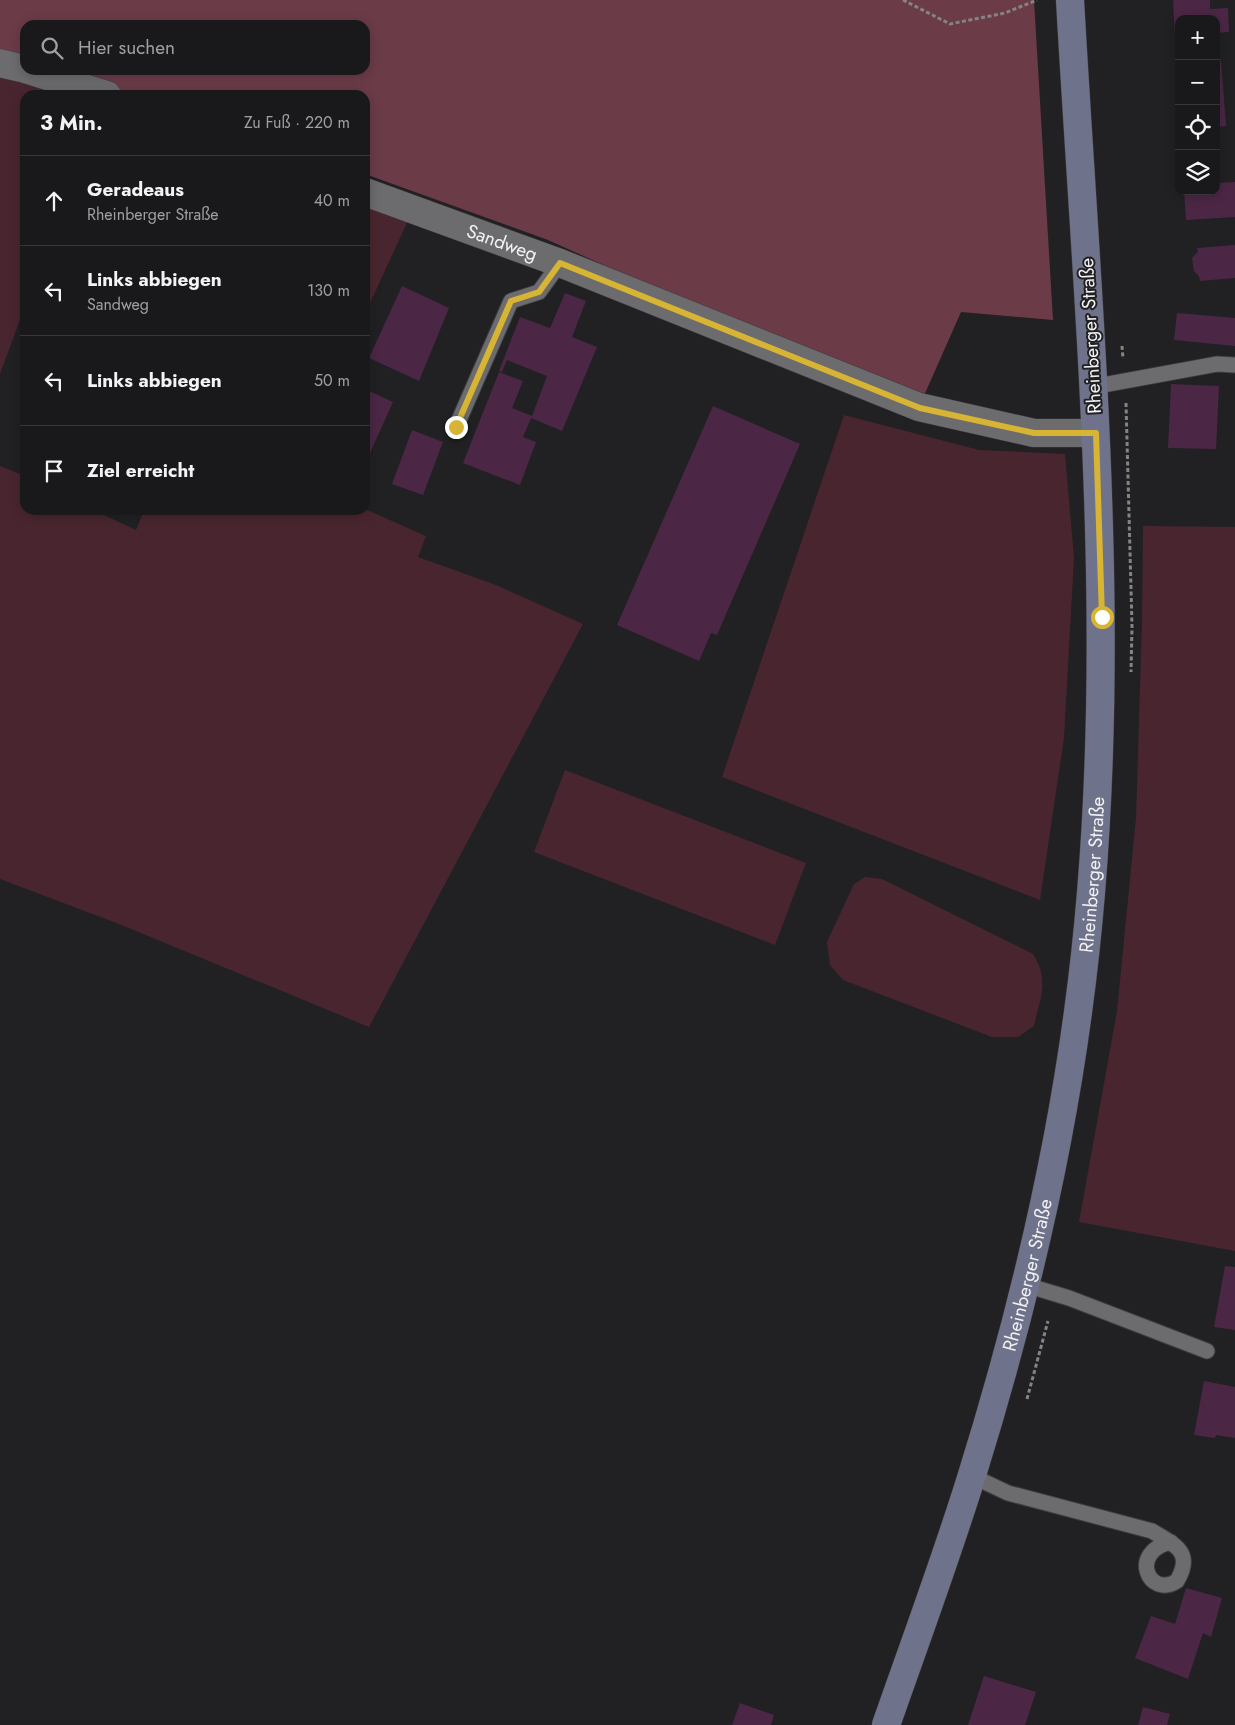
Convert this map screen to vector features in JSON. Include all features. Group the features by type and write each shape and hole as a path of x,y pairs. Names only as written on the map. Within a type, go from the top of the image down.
{"main road":[{"name":"Rheinberger Straße","path":"886,1725 972,1476 1012,1342 1026,1285 1055,1152 1077,1021 1093,873 1101,731 1102,626 1096,433 1070,0"}],"street":[{"path":"0,62 20,68"},
{"path":"42,75 91,90"},
{"name":"Sandweg","path":"370,194 560,263 920,408 1034,433 1096,433"}],"lane":[{"path":"456,427 511,301 539,292 560,263"},
{"path":"1092,387 1217,364 1235,365"},
{"path":"1026,1285 1069,1298 1207,1351"},
{"path":"972,1476 1008,1493 1152,1531 1171,1542"}],"path":[{"path":"903,0 950,24 1005,13 1038,0"}],"shaded area":[{"path":"0,0 1034,0 1053,320 961,312 919,407 548,240 370,176 370,90 118,90 69,75 370,75 370,20 20,20 20,62 0,58"},
{"path":"0,72 56,90 20,90 20,320 0,374"},
{"path":"370,199 411,214 370,303"},
{"path":"844,415 979,450 1065,454 1074,558 1064,738 1040,900 722,777"},
{"path":"0,466 20,474 20,515 104,515 136,530 142,515 370,515 370,511 426,536 418,557 496,585 583,624 369,1027 119,924 0,879"},
{"path":"1143,526 1235,527 1235,1251 1079,1222 1117,1011 1136,818"},
{"path":"565,770 806,863 775,945 534,852"},
{"path":"865,877 882,879 1033,954 1041,973 1042,981 1041,998 1034,1026 1018,1037 992,1037 843,980 830,965 827,942 854,884"}],"building":[{"path":"1173,0 1210,0 1210,9 1228,8 1229,32 1220,33 1220,15 1175,15 1175,36"},
{"path":"1220,60 1221,60 1226,126 1220,127"},
{"path":"1235,182 1235,217 1186,220 1184,195 1220,195 1220,183"},
{"path":"1235,245 1235,278 1200,281 1199,276 1194,271 1192,258 1198,252 1197,248"},
{"path":"402,286 449,308 419,381 370,358"},
{"path":"565,293 586,301 572,337 597,347 562,431 531,418 523,437 536,442 520,485 463,463 499,372 523,381 512,408 532,416 547,376 507,360 502,372 499,371 520,317 550,328"},
{"path":"1177,313 1235,318 1235,346 1174,340"},
{"path":"1171,384 1219,386 1216,449 1168,448"},
{"path":"370,391 393,402 370,453"},
{"path":"713,406 800,444 717,635 711,633 699,661 617,625"},
{"path":"412,430 443,442 423,495 392,484"},
{"path":"1225,1266 1235,1267 1235,1330 1214,1327"},
{"path":"1204,1381 1235,1387 1235,1438 1216,1435 1215,1438 1194,1435"},
{"path":"1186,1588 1222,1598 1211,1637 1203,1633 1188,1679 1135,1658 1151,1616 1175,1624"},
{"path":"984,1676 1036,1692 1025,1725 968,1725"},
{"path":"740,1703 774,1715 771,1725 732,1725"},
{"path":"1143,1707 1170,1714 1167,1725 1138,1725"}],"route":[{"path":"456,427 511,301 539,292 560,263 920,408 1034,433 1096,433 1102,617"}]}
